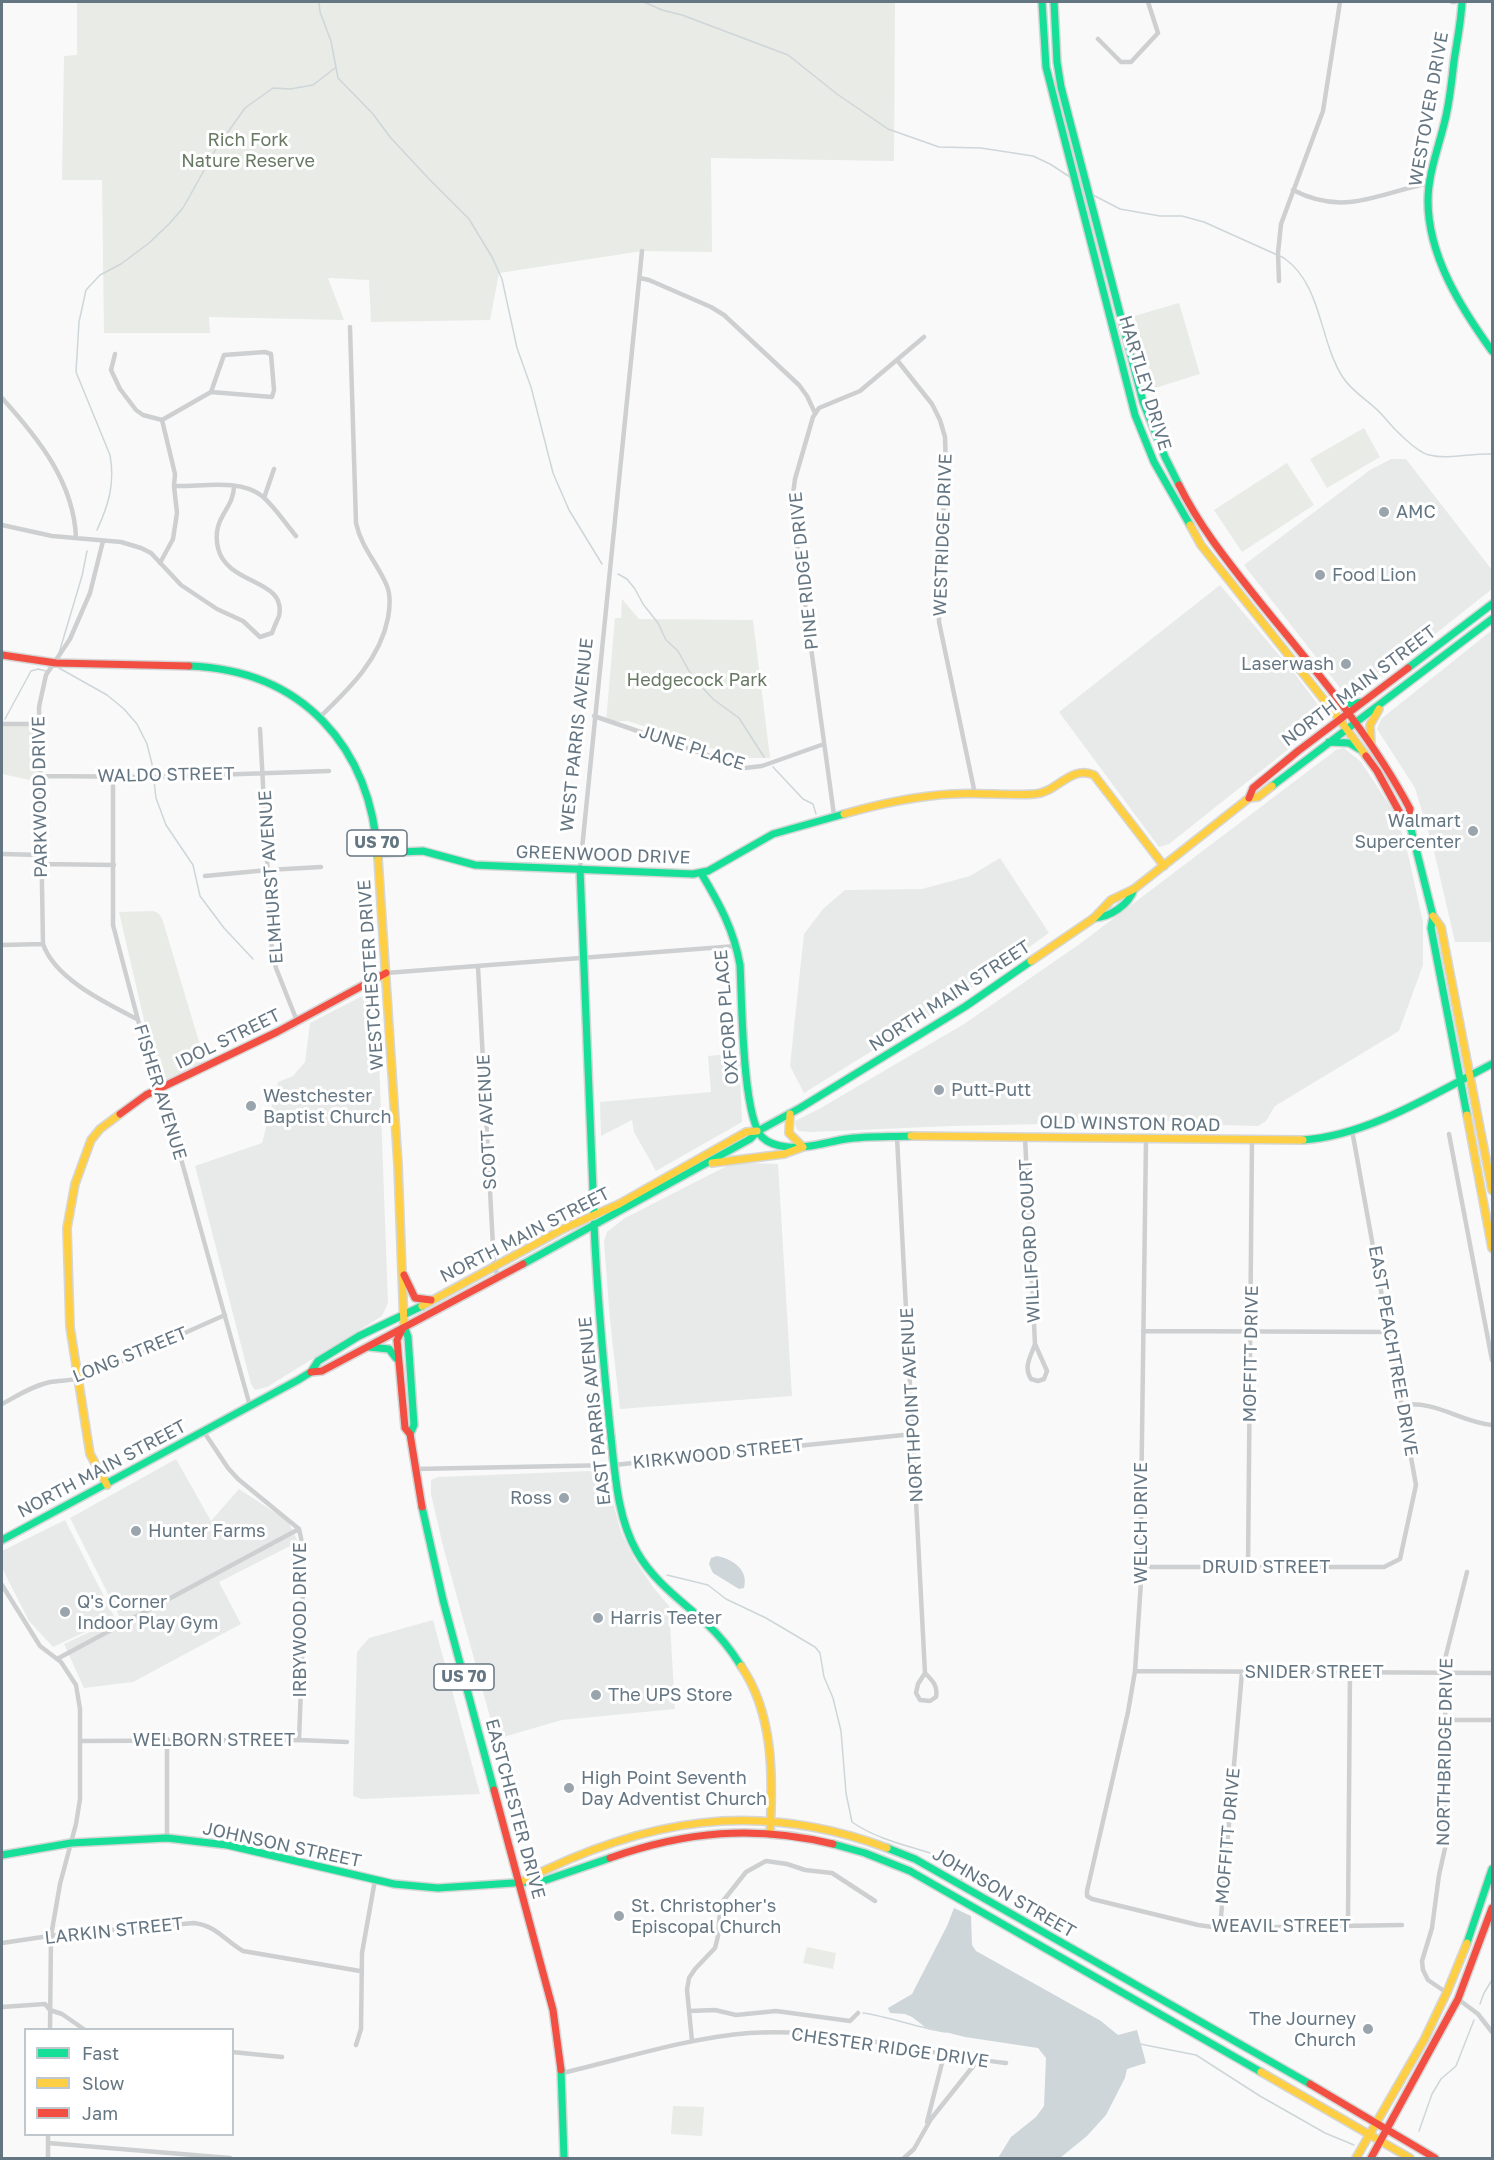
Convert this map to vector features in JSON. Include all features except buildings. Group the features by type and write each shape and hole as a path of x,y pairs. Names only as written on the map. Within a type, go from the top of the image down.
{"main road":[{"name":"HARTLEY DRIVE","path":"1042,2 1046,67 1135,415 1154,462 1201,545 1347,729 1377,771 1401,815 1408,818"},
{"name":"HARTLEY DRIVE","path":"1054,2 1057,62 1061,87 1143,402 1164,457 1209,537 1340,701 1371,744 1405,798 1410,809 1408,818 1433,916"},
{"name":"WESTOVER DRIVE","path":"1462,2 1447,115 1430,183 1429,219 1440,257 1467,312 1492,351"},
{"name":"NORTH MAIN STREET","path":"2,1540 107,1485 311,1372 322,1371 622,1211 750,1139 758,1131 790,1114 966,1006 1094,918 1104,906 1164,866 1249,798 1253,788 1269,775 1492,604"},
{"name":"NORTH MAIN STREET","path":"1249,798 1258,797 1492,619"},
{"name":"WESTCHESTER DRIVE","path":"2,655 54,664 221,668 254,675 289,693 321,716 343,745 362,780 374,818 378,853 399,1181 404,1326"},
{"path":"1340,701 1352,704 1363,702"},
{"path":"1371,744 1368,732 1370,723 1383,703"},
{"path":"1328,742 1349,743 1361,750"},
{"name":"GREENWOOD DRIVE","path":"378,853 423,851 476,865 674,874 702,873 773,834 834,816 909,799 953,794 1038,794 1052,789 1080,771 1086,771 1094,775 1164,866"},
{"path":"1269,775 1270,787"},
{"name":"WEST PARRIS AVENUE","path":"580,869 594,1215"},
{"name":"OXFORD PLACE","path":"702,873 730,923 737,946 748,1093 752,1117 758,1131"},
{"path":"1105,917 1131,898 1130,890"},
{"path":"1104,906 1105,917"},
{"path":"1433,916 1441,927 1492,1190"},
{"path":"1433,916 1431,928 1492,1248"},
{"name":"NORTH MAIN STREET","path":"1094,918 1105,917"},
{"name":"IDOL STREET","path":"107,1485 90,1454 70,1328 67,1228 75,1184 91,1140 100,1129 127,1108 158,1089 297,1022 386,973"},
{"name":"OLD WINSTON ROAD","path":"758,1131 763,1138 779,1146 802,1147 849,1139 897,1137 1306,1140 1352,1130 1384,1119 1492,1064"},
{"path":"705,1164 784,1155 802,1147 790,1138 788,1133 790,1114"},
{"name":"NORTH MAIN STREET","path":"311,1372 318,1360 374,1329 435,1299 494,1265 619,1204 746,1132 758,1131"},
{"name":"EAST PARRIS AVENUE","path":"594,1224 601,1347 614,1465 623,1519 642,1560 670,1594 724,1641 742,1665 754,1687 763,1711 770,1743 770,1833"},
{"path":"400,1254 411,1293 420,1300 435,1299"},
{"name":"EASTCHESTER DRIVE","path":"404,1326 397,1340 405,1428 410,1434"},
{"name":"EASTCHESTER DRIVE","path":"404,1326 408,1337 414,1425 410,1434 414,1469 444,1600 553,2010 565,2110 564,2158"},
{"path":"367,1347 382,1346 393,1352 396,1355 397,1374 400,1377"},
{"name":"JOHNSON STREET","path":"519,1883 547,1868 580,1855 661,1831 724,1820 771,1820 860,1838 915,1859 1435,2158"},
{"name":"JOHNSON STREET","path":"2,1855 71,1843 166,1838 227,1845 403,1886 443,1889 553,1879 633,1851 696,1836 744,1832 770,1833 841,1846 910,1871 1410,2158"},
{"path":"1356,2158 1412,2064 1447,1993 1482,1903 1492,1869"},
{"path":"1371,2158 1458,1999 1492,1907 1482,1903"}],"street":[{"path":"1098,39 1121,62 1131,62 1158,33 1148,2"},
{"path":"1279,281 1279,233 1323,111 1340,2"},
{"path":"1293,190 1317,201 1343,203 1375,198 1430,183"},
{"name":"WEST PARRIS AVENUE","path":"580,869 642,251"},
{"path":"640,278 711,306 724,315 799,385 815,413 824,405 845,399 860,391 924,337"},
{"path":"321,716 369,664 384,633 390,603 386,583 361,539 356,523 350,327"},
{"path":"115,354 111,370 120,389 136,410 143,415 162,420 211,392 272,397 274,390 271,354 265,352 224,355 211,392"},
{"name":"WESTRIDGE DRIVE","path":"897,360 932,404 945,437 946,468 939,622 975,794"},
{"path":"2,398 38,441 57,471 71,502 76,538"},
{"name":"PINE RIDGE DRIVE","path":"815,413 795,479 792,502 834,816"},
{"path":"160,563 173,539 177,513 175,474 162,420"},
{"path":"264,498 274,469"},
{"path":"174,486 234,486 258,494 296,536"},
{"path":"2,525 52,536 121,542 141,548 151,554 181,585 204,601 243,621 258,636 263,637 272,633 279,615 276,596 267,588 232,570 221,556 218,547 216,532 218,523 230,502 234,486"},
{"name":"PARKWOOD DRIVE","path":"43,944 38,723 42,692 46,675 70,639 83,611 103,541"},
{"name":"JUNE PLACE","path":"594,716 745,768 762,766 824,744"},
{"path":"2,724 38,723"},
{"name":"ELMHURST AVENUE","path":"260,729 273,960 297,1022"},
{"name":"WALDO STREET","path":"39,776 264,774 329,771"},
{"name":"FISHER AVENUE","path":"113,774 113,925 137,1019 158,1089 166,1105 250,1406"},
{"path":"2,854 40,855"},
{"path":"40,864 114,865"},
{"path":"205,876 321,867"},
{"path":"2,945 43,944 45,952 79,987 137,1019"},
{"name":"IDOL STREET","path":"386,973 737,946"},
{"name":"SCOTT AVENUE","path":"478,967 494,1265 498,1277"},
{"name":"EAST PEACHTREE DRIVE","path":"1352,1130 1416,1485 1400,1559 1390,1566"},
{"path":"1449,1134 1492,1360"},
{"name":"NORTHPOINT AVENUE","path":"897,1137 926,1673 936,1689 936,1697 927,1701 920,1700 916,1693 918,1684 926,1673"},
{"name":"WILLIFORD COURT","path":"1025,1137 1035,1344 1047,1371 1044,1378 1038,1381 1031,1379 1027,1370 1035,1344"},
{"name":"WELCH DRIVE","path":"1092,1899 1088,1896 1087,1891 1128,1712 1135,1671 1142,1567 1146,1139"},
{"name":"MOFFITT DRIVE","path":"1248,1568 1252,1140"},
{"name":"WEST PARRIS AVENUE","path":"594,1215 594,1224"},
{"name":"LONG STREET","path":"2,1404 29,1389 50,1382 77,1380 225,1315"},
{"path":"1143,1331 1389,1332"},
{"path":"1402,1405 1414,1403 1429,1405 1468,1420 1492,1425"},
{"name":"IRBYWOOD DRIVE","path":"204,1432 227,1467 238,1479 299,1529 303,1547 299,1740"},
{"name":"KIRKWOOD STREET","path":"414,1469 614,1465 913,1434"},
{"path":"57,1659 299,1529"},
{"name":"DRUID STREET","path":"1142,1567 1390,1566"},
{"name":"NORTHBRIDGE DRIVE","path":"1447,1993 1428,1980 1422,1961 1432,1928 1438,1875 1446,1844 1445,1659 1467,1572"},
{"path":"2,1585 40,1646 61,1662 76,1685 80,1709 80,1799 60,1884 51,1936 50,2028"},
{"name":"SNIDER STREET","path":"1135,1671 1492,1673"},
{"name":"MOFFITT DRIVE","path":"1220,1928 1242,1672"},
{"path":"1342,1926 1348,1920 1350,1672"},
{"path":"1445,1720 1492,1720"},
{"path":"166,1739 166,1838"},
{"name":"WELBORN STREET","path":"80,1741 166,1739 347,1742"},
{"path":"692,2042 687,1990 689,1978 715,1948 723,1901 741,1876 753,1866 766,1861 805,1870 832,1873 875,1901"},
{"path":"356,2045 361,2029 360,1971 364,1934 375,1880"},
{"name":"WEAVIL STREET","path":"1092,1899 1220,1928 1402,1925"},
{"name":"LARKIN STREET","path":"2,1943 51,1936 194,1923 207,1925 243,1951 360,1971"},
{"path":"1458,1999 1479,2014 1492,2029"},
{"path":"2,2007 45,2004 50,2010 62,2014 83,2028"},
{"path":"689,2011 715,2010 736,2016 776,2011 850,2021 858,2013"},
{"name":"CHESTER RIDGE DRIVE","path":"562,2073 692,2042 740,2034 781,2032 859,2040 1006,2063"},
{"path":"234,2052 282,2057"},
{"path":"926,2127 944,2055"},
{"path":"904,2158 914,2149 926,2127 978,2060"},
{"path":"48,2136 48,2158"},
{"path":"48,2143 230,2158"},
{"path":"154,2152 154,2158"}],"shaded area":[{"path":"1391,459 1406,459 1492,570 1492,589 1357,696 1345,694 1244,565 1370,470"},
{"path":"1220,585 1295,674 1324,713 1324,721 1169,844 1159,847 1059,712"},
{"path":"1492,630 1492,942 1455,942 1434,851 1415,788 1377,729 1381,719"},
{"path":"1344,748 1361,762 1392,809 1405,841 1423,922 1423,965 1399,1031 1275,1106 1266,1121 1258,1126 1184,1121 952,1126 811,1132 799,1131 796,1128 795,1121 964,1024 1081,943 1336,750"},
{"path":"1000,858 1049,933 953,1001 804,1093 790,1066 804,934 823,909 845,890 922,889 970,876"},
{"path":"370,992 375,994 377,1003 388,1303 382,1316 267,1387 255,1390 251,1384 195,1166 262,1143 278,1082 293,1076 305,1062 310,1023"},
{"path":"739,1053 742,1122 656,1171 634,1132 632,1120 601,1136 600,1102 711,1092 708,1056"},
{"path":"748,1163 778,1164 792,1396 620,1409 604,1241 607,1232 625,1218 727,1166"},
{"path":"176,1459 211,1521 239,1489 288,1521 298,1542 219,1582 241,1624 133,1682 84,1688 64,1644 120,1618 70,1518"},
{"path":"589,1471 605,1474 621,1532 635,1560 669,1606 675,1709 562,1720 496,1739 443,1546 431,1494 431,1480 438,1477"},
{"path":"65,1520 115,1618 53,1647 29,1621 2,1568 2,1551"},
{"path":"717,1556 738,1566 744,1576 744,1588 739,1589 713,1573 709,1564 711,1558"},
{"path":"433,1620 480,1794 362,1799 353,1796 357,1652 369,1638"},
{"path":"954,1908 971,1916 972,1945 976,1951 1101,2021 1118,2035 1137,2030 1146,2063 1127,2069 1125,2078 1106,2115 1087,2136 1060,2158 998,2158 1011,2137 1036,2117 1044,2106 1046,2058 1038,2048 965,2037 925,2027 905,2014 890,2013 888,2008 912,1994"}],"green space":[{"name":"Rich Fork Nature Reserve","path":"77,2 895,2 894,161 711,158 712,252 642,251 499,273 490,320 371,322 369,280 328,278 344,320 209,317 210,333 104,333 102,180 62,180 64,56 77,55"},
{"path":"1179,303 1200,374 1155,388 1134,316"},
{"path":"1364,428 1380,457 1327,488 1310,459"},
{"path":"1287,463 1314,505 1242,552 1214,510"},
{"name":"Hedgecock Park","path":"622,599 639,619 753,620 770,758 741,758 628,721 606,722 615,618 621,618"},
{"path":"2,724 38,724 39,782 2,774"},
{"path":"153,911 162,918 205,1062 168,1080 162,1080 153,1059 119,912"},
{"path":"807,1947 836,1953 833,1969 803,1963"},
{"path":"673,2106 704,2107 702,2136 671,2134"}],"waterway":[{"path":"319,2 320,12 331,41 338,78 373,114 390,137 429,179 469,219 492,257 502,279 517,348 531,387 553,473 569,510 602,564"},
{"path":"644,2 788,55 837,94 888,129 939,147 981,148 1033,156 1070,177"},
{"path":"97,530 110,493 112,475 110,455 76,372 79,322 86,290 100,275 121,264 149,243 183,208 216,149 245,108 273,88 290,89 313,85 335,68"},
{"path":"1093,195 1120,209 1160,216 1182,216 1204,222 1284,258 1306,283 1319,313 1334,361 1346,382 1405,439 1429,455 1445,457 1492,454"},
{"path":"59,653 87,551"},
{"path":"618,574 627,579 635,589 658,623 666,640 678,651 689,671 713,699 739,718 764,757"},
{"path":"59,668 107,695 137,724 147,744 156,798 166,825 193,865 200,896 224,928 253,959"},
{"path":"5,719 31,671 38,669 46,671"},
{"path":"773,767 803,799 813,804 816,814"},
{"path":"667,1575 708,1585 726,1599 766,1618 815,1647 820,1653 824,1677 833,1698 841,1731 846,1793 852,1822 878,1836 962,1865 964,1870 961,1883"},
{"path":"1480,2004 1492,1980"},
{"path":"863,2013 946,2032"},
{"path":"1419,2131 1432,2094 1441,2079 1456,2066 1474,2020"},
{"path":"1140,2044 1196,2055 1260,2096 1325,2133 1354,2145"}],"traffic: fast":[{"path":"1042,2 1046,67 1135,415 1154,462 1190,525"},
{"path":"1054,2 1057,62 1061,87 1143,402 1179,485"},
{"path":"1462,2 1449,102 1430,179 1429,221 1448,280 1492,351"},
{"path":"1408,668 1492,604"},
{"path":"1272,786 1492,619"},
{"path":"189,666 229,671 265,682 297,699 323,722 345,749 361,781 373,818 378,858"},
{"path":"1340,701 1352,704 1362,702"},
{"path":"1329,742 1349,743 1361,750"},
{"path":"1409,813 1408,817 1433,916 1431,928 1467,1115"},
{"path":"378,853 423,851 475,865 693,874 708,871 773,834 844,814"},
{"path":"580,869 594,1215"},
{"path":"701,873 725,917 737,952 740,965 750,1106 755,1125 762,1137 777,1145 794,1147 854,1138 911,1136"},
{"path":"1094,918 1118,909 1128,900 1134,889"},
{"path":"523,1264 750,1139 758,1131 800,1108 966,1006 1031,961"},
{"path":"1303,1140 1352,1131 1376,1122 1492,1064"},
{"path":"594,1224 600,1326 610,1428 618,1492 625,1523 637,1552 652,1573 716,1633 741,1666"},
{"path":"2,1540 298,1380 311,1372 318,1361 359,1336 422,1306"},
{"path":"404,1326 408,1337 414,1425 410,1434"},
{"path":"369,1347 389,1349 396,1358"},
{"path":"422,1507 443,1600 494,1790"},
{"path":"2,1855 71,1843 167,1838 227,1845 394,1884 438,1888 543,1881 610,1858"},
{"path":"833,1844 865,1853 910,1871 1261,2072"},
{"path":"887,1848 915,1859 1310,2084"},
{"path":"1467,1943 1492,1869"},
{"path":"561,2070 564,2158"}],"traffic: slow":[{"path":"1190,525 1201,545 1366,756"},
{"path":"1371,744 1370,725 1379,709"},
{"path":"844,814 897,801 938,795 1035,794 1051,789 1078,773 1086,773 1094,775 1164,866"},
{"path":"1031,961 1094,918 1111,900 1134,889 1249,798 1258,797 1272,786"},
{"path":"378,858 398,1165 404,1326"},
{"path":"1433,916 1441,927 1492,1190"},
{"path":"107,1485 90,1454 70,1327 67,1228 75,1184 91,1140 100,1129 120,1114"},
{"path":"712,1163 784,1154 803,1147 789,1133 790,1114"},
{"path":"1467,1115 1492,1248"},
{"path":"422,1306 563,1229 619,1204 746,1132 757,1131"},
{"path":"911,1136 1303,1140"},
{"path":"741,1666 760,1705 769,1747 770,1833"},
{"path":"523,1881 612,1843 657,1830 701,1823 746,1821 792,1824 839,1833 887,1848"},
{"path":"1356,2158 1424,2040 1467,1943"},
{"path":"1261,2072 1410,2158"}],"traffic: jam":[{"path":"1179,485 1206,531 1226,559 1359,727 1394,781 1410,809 1409,813"},
{"path":"2,655 56,663 189,666"},
{"path":"1249,798 1253,788 1298,751 1408,668"},
{"path":"1366,756 1377,771 1401,815 1408,817"},
{"path":"120,1114 146,1095 277,1032 386,973"},
{"path":"311,1372 322,1371 523,1264"},
{"path":"404,1275 415,1298 431,1300"},
{"path":"403,1328 397,1340 405,1428 410,1434 422,1507"},
{"path":"494,1790 553,2010 561,2070"},
{"path":"610,1858 666,1842 721,1834 776,1834 833,1844"},
{"path":"1371,2158 1458,1999 1492,1908"},
{"path":"1310,2084 1435,2158"}],"place":[{"name":"AMC","path":"1384,512"},
{"name":"Food Lion","path":"1320,575"},
{"name":"Laserwash","path":"1346,664"},
{"name":"Walmart Supercenter","path":"1473,831"},
{"name":"Putt-Putt","path":"939,1090"},
{"name":"Westchester Baptist Church","path":"251,1106"},
{"name":"Ross","path":"564,1498"},
{"name":"Hunter Farms","path":"136,1531"},
{"name":"Q's Corner Indoor Play Gym","path":"65,1612"},
{"name":"Harris Teeter","path":"598,1618"},
{"name":"The UPS Store","path":"596,1695"},
{"name":"High Point Seventh Day Adventist Church","path":"569,1788"},
{"name":"St. Christopher's Episcopal Church","path":"619,1916"},
{"name":"The Journey Church","path":"1368,2029"}]}
